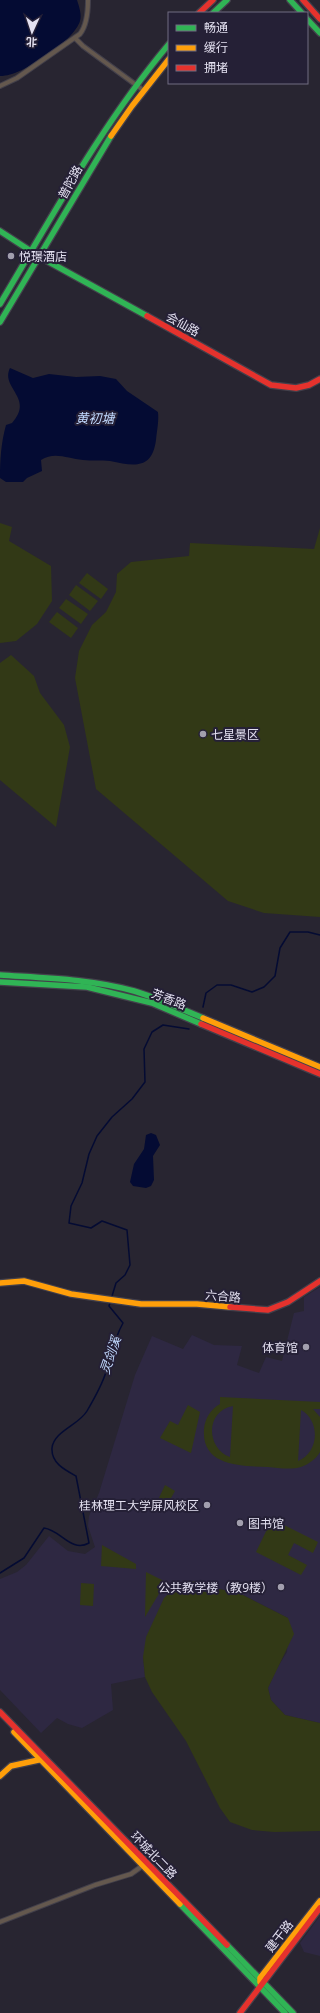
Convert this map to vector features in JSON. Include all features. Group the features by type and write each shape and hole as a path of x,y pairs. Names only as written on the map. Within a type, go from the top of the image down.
{"main road":[{"path":"199,12 212,0"},
{"path":"214,12 225,2 232,0"},
{"path":"303,0 320,19"},
{"path":"289,1 301,12"},
{"path":"308,20 320,33"},
{"name":"普陀路","path":"0,304 32,252 85,157 135,85 168,45"},
{"name":"普陀路","path":"0,322 40,256 93,163 143,90 168,60"},
{"name":"会仙路","path":"0,231 32,252 271,385 286,388 300,387 315,383 320,379"},
{"name":"芳香路","path":"0,975 101,984 128,988 320,1067"},
{"name":"芳香路","path":"0,982 87,987 125,995 152,1003 320,1074"},
{"name":"六合路","path":"0,1283 24,1281 72,1294 106,1300 160,1306 197,1304 268,1310 288,1302 320,1281"},
{"name":"环城北二路","path":"0,1712 43,1759 262,1985 286,2013"},
{"name":"环城北二路","path":"0,1718 43,1759"},
{"path":"0,1776 11,1766 43,1759"},
{"name":"环城北二路","path":"145,1864 260,1978 262,1985 293,2013"},
{"name":"建干路","path":"260,1978 320,1902"},
{"name":"建干路","path":"240,2013 320,1908"}],"street":[{"path":"0,86 17,78 76,38 84,29 88,0"},
{"path":"76,38 83,46 143,90"},
{"path":"0,1922 95,1885 131,1874 145,1864"}],"shaded area":[{"name":"桂林理工大学屏风校区","path":"320,1287 320,1723 285,1715 271,1700 268,1688 276,1670 287,1652 288,1618 239,1593 219,1589 199,1581 143,1657 145,1677 111,1684 113,1710 82,1728 68,1724 57,1718 41,1733 0,1690 0,1579 17,1572 26,1565 49,1536 68,1551 85,1554 95,1547 88,1526 89,1516 99,1493 135,1375 152,1336 183,1349 192,1335 214,1345 242,1346 237,1365 259,1373 266,1357 282,1361 294,1313 304,1311 304,1297"},
{"path":"320,1916 320,1956 304,1952 300,1943"}],"green space":[{"path":"0,523 12,527 9,541 51,566 52,601 37,624 16,641 0,643"},
{"name":"七星景区","path":"320,528 320,917 264,913 228,901 96,789 75,678 79,651 92,625 106,612 116,592 117,574 131,562 189,556 190,543 314,549"},
{"path":"87,573 108,589 101,599 79,583"},
{"path":"76,585 98,601 90,611 69,595"},
{"path":"66,599 88,614 81,624 59,608"},
{"path":"57,612 78,628 71,638 49,622"},
{"path":"11,655 34,676 40,693 64,725 70,747 56,827 0,780 0,663"},
{"path":"220,1397 320,1402 320,1409 313,1409 320,1417 320,1452 309,1463 301,1467 293,1468 247,1466 225,1462 209,1451 205,1442 204,1429 207,1418 211,1411 220,1404","holes":["233,1406 230,1457 216,1446 212,1430 213,1422 217,1415 224,1409","301,1410 312,1421 315,1436 314,1444 310,1451 305,1457 298,1461"]},
{"path":"188,1405 200,1412 191,1453 160,1438 170,1421 178,1425"},
{"path":"165,1485 175,1491 167,1505 158,1500"},
{"path":"272,1519 318,1542 313,1553 294,1543 288,1555 307,1565 301,1575 256,1552"},
{"path":"102,1545 136,1564 136,1569 101,1566"},
{"path":"146,1572 166,1582 145,1617"},
{"path":"199,1581 219,1589 239,1593 288,1618 294,1634 268,1688 271,1700 285,1715 320,1723 320,1831 274,1832 252,1830 230,1822 220,1808 186,1741 152,1692 145,1677 143,1657 146,1637 164,1598 180,1583"},
{"path":"81,1583 94,1584 93,1606 80,1605"}],"water":[{"path":"0,0 77,0 81,19 76,29 68,38 46,56 21,71 0,76"},
{"name":"黄初塘","path":"10,368 33,378 49,374 76,377 100,376 116,379 127,391 158,412 156,440 154,450 150,457 140,464 127,464 110,461 51,456 41,460 42,471 27,478 23,482 6,482 0,478 3,438 6,425 12,423 18,414 20,407 19,400 9,382 8,375"},
{"path":"151,1133 156,1135 160,1145 153,1156 154,1180 151,1186 146,1188 133,1186 130,1182 134,1164 144,1149 146,1135"}],"waterway":[{"name":"灵剑溪","path":"203,1007 206,993 217,985 231,985 252,992 264,987 275,976 280,948 290,932 308,932 320,935"},
{"name":"灵剑溪","path":"0,1573 24,1558 44,1528 56,1533 71,1543 77,1545 89,1543 76,1476 56,1462 52,1453 52,1448 57,1437 87,1411 102,1382 115,1341 123,1323 109,1306 116,1283 125,1275 130,1265 127,1230 102,1221 91,1228 69,1223 71,1206 82,1183 89,1154 97,1136 112,1117 132,1099 145,1082 144,1049 152,1032 163,1025 189,1029"}],"traffic: fast":[{"path":"214,12 227,0"},
{"path":"290,0 301,12"},
{"path":"308,20 320,33"},
{"path":"0,304 100,138 145,74 168,45"},
{"path":"0,322 111,136"},
{"path":"0,231 40,257 147,316"},
{"path":"0,975 68,980 118,987 152,997 203,1018"},
{"path":"0,982 87,987 152,1003 201,1024"},
{"path":"180,1904 285,2013"},
{"path":"227,1945 293,2013"}],"traffic: slow":[{"path":"111,136 132,106 168,60"},
{"path":"203,1018 320,1067"},
{"path":"0,1283 24,1281 71,1294 141,1304 197,1304 230,1307"},
{"path":"14,1732 180,1904"},
{"path":"0,1776 11,1766 43,1759"},
{"path":"260,1982 260,1978 320,1901"}],"traffic: jam":[{"path":"200,12 213,0"},
{"path":"303,0 320,19"},
{"path":"147,316 271,385 296,388 309,385 320,379"},
{"path":"201,1024 320,1074"},
{"path":"230,1307 268,1310 288,1302 320,1281"},
{"path":"0,1712 227,1945"},
{"path":"240,2013 320,1908"}],"place":[{"name":"悦璟酒店","path":"11,256"},
{"name":"七星景区","path":"203,734"},
{"name":"体育馆","path":"306,1347"},
{"name":"桂林理工大学屏风校区","path":"207,1505"},
{"name":"图书馆","path":"240,1523"},
{"name":"公共教学楼（教9楼）","path":"281,1587"}]}
